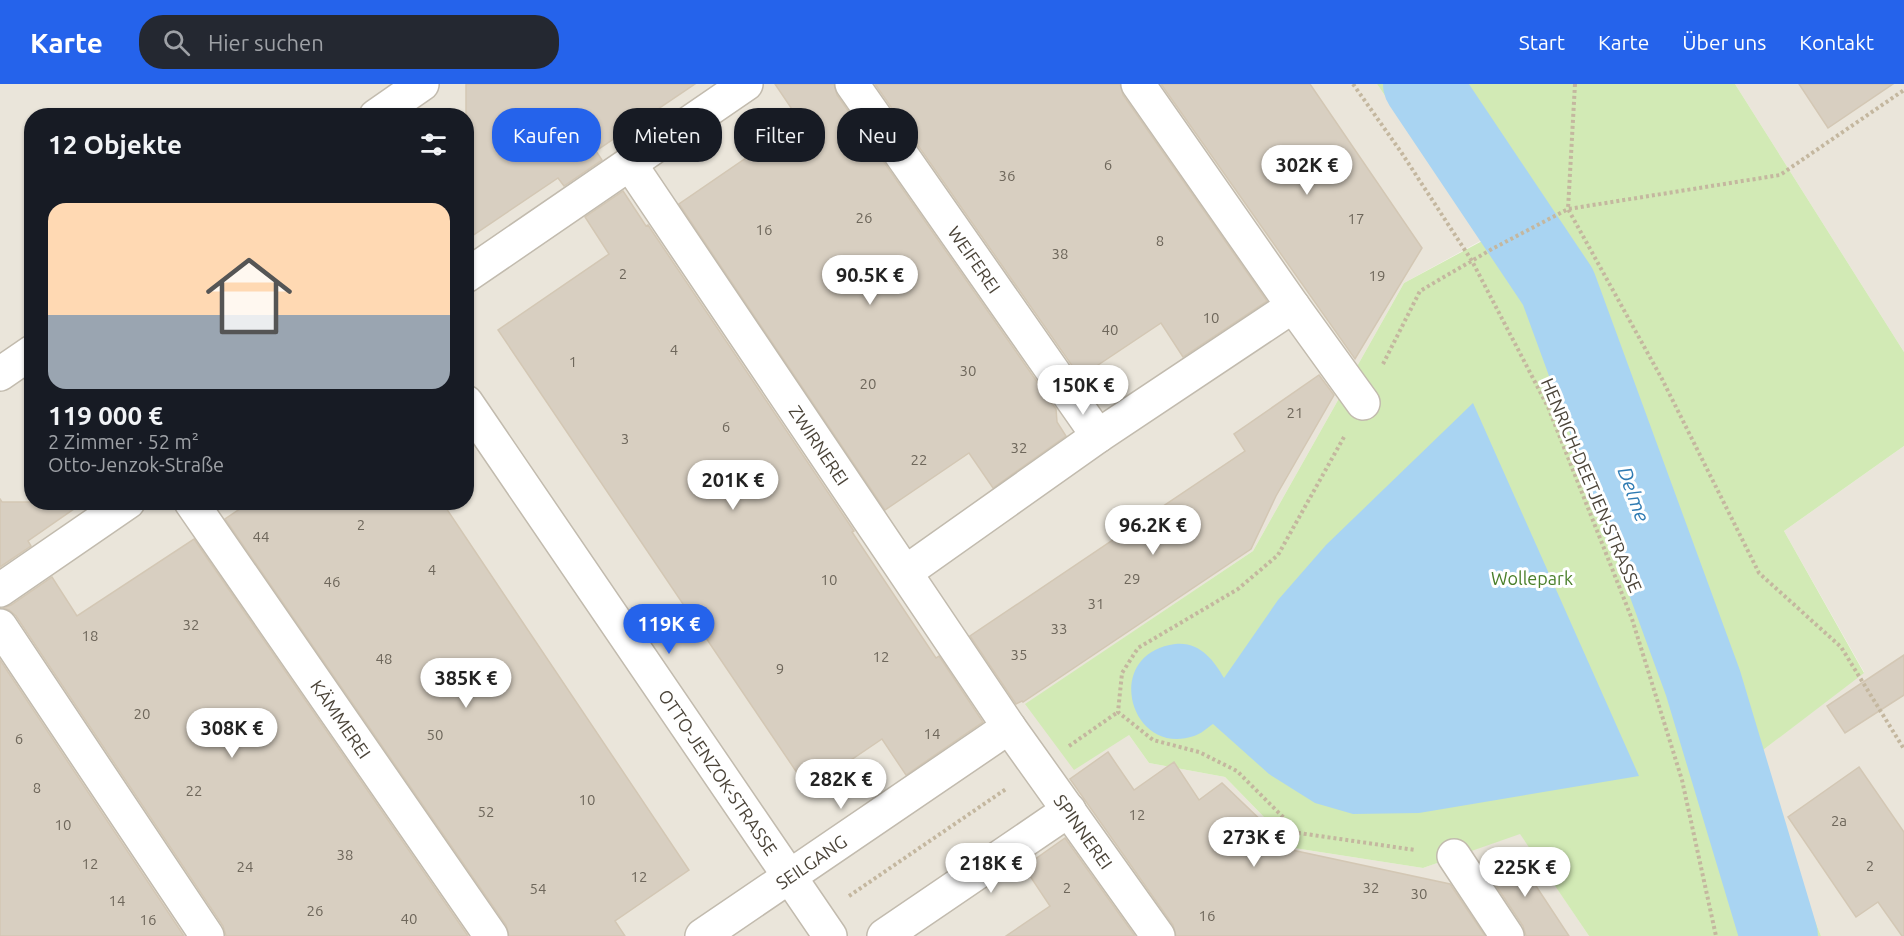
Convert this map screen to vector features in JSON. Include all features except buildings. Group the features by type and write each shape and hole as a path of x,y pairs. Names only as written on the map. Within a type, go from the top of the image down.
{"street":[{"path":"388,108 422,84"},
{"path":"474,271 746,84"},
{"name":"WEIFEREI","path":"852,84 1098,436"},
{"path":"1138,84 1363,403"},
{"name":"ZWIRNEREI","path":"630,164 1009,727"},
{"path":"906,572 1098,436 1293,306"},
{"path":"0,374 24,358"},
{"name":"OTTO-JENZOK-STRASSE","path":"474,414 824,927"},
{"path":"0,590 116,510"},
{"name":"KÄMMEREI","path":"197,510 491,936"},
{"path":"0,626 207,936"},
{"name":"SEILGANG","path":"702,936 1009,727"},
{"name":"SPINNEREI","path":"1009,727 1158,936"},
{"path":"884,936 1069,810"},
{"path":"1454,856 1507,936"}],"path":[{"name":"HENRICH-DEETJEN-STRASSE","path":"1353,84 1473,261 1548,407 1632,619 1682,780 1716,936"},
{"path":"1575,84 1568,209 1662,379 1759,573 1841,646 1904,749"},
{"path":"824,927 1039,766 1118,712 1122,674 1138,648 1238,589 1278,555 1363,403 1420,291 1492,249 1540,226 1568,209 1780,175 1904,90"},
{"path":"1118,712 1152,740 1199,752 1237,771 1299,833 1454,856"}],"shaded area":[{"path":"0,84 1377,84 1484,239 1404,283 1253,551 1026,704 1129,735 1149,763 1225,777 1294,848 1423,868 1520,833 1589,936 0,936"},
{"path":"1735,84 1904,84 1904,352"},
{"path":"1904,446 1904,936 1821,936 1750,760 1864,672 1784,531"}],"green space":[{"name":"Wollepark","path":"1377,84 1735,84 1904,352 1904,446 1784,531 1864,673 1750,760 1821,936 1589,936 1520,834 1423,868 1294,848 1225,777 1149,763 1129,735 1074,770 1025,704 1253,551 1404,283 1484,240"}],"water":[{"path":"1473,403 1639,776 1419,813 1353,814 1315,803 1269,774 1213,724 1194,736 1172,739 1154,732 1140,719 1133,702 1132,683 1138,666 1152,652 1175,644 1191,646 1205,653 1224,678 1278,600 1326,545"}],"waterway":[{"name":"Delme","path":"1422,84 1558,287 1703,683 1779,936"}]}
